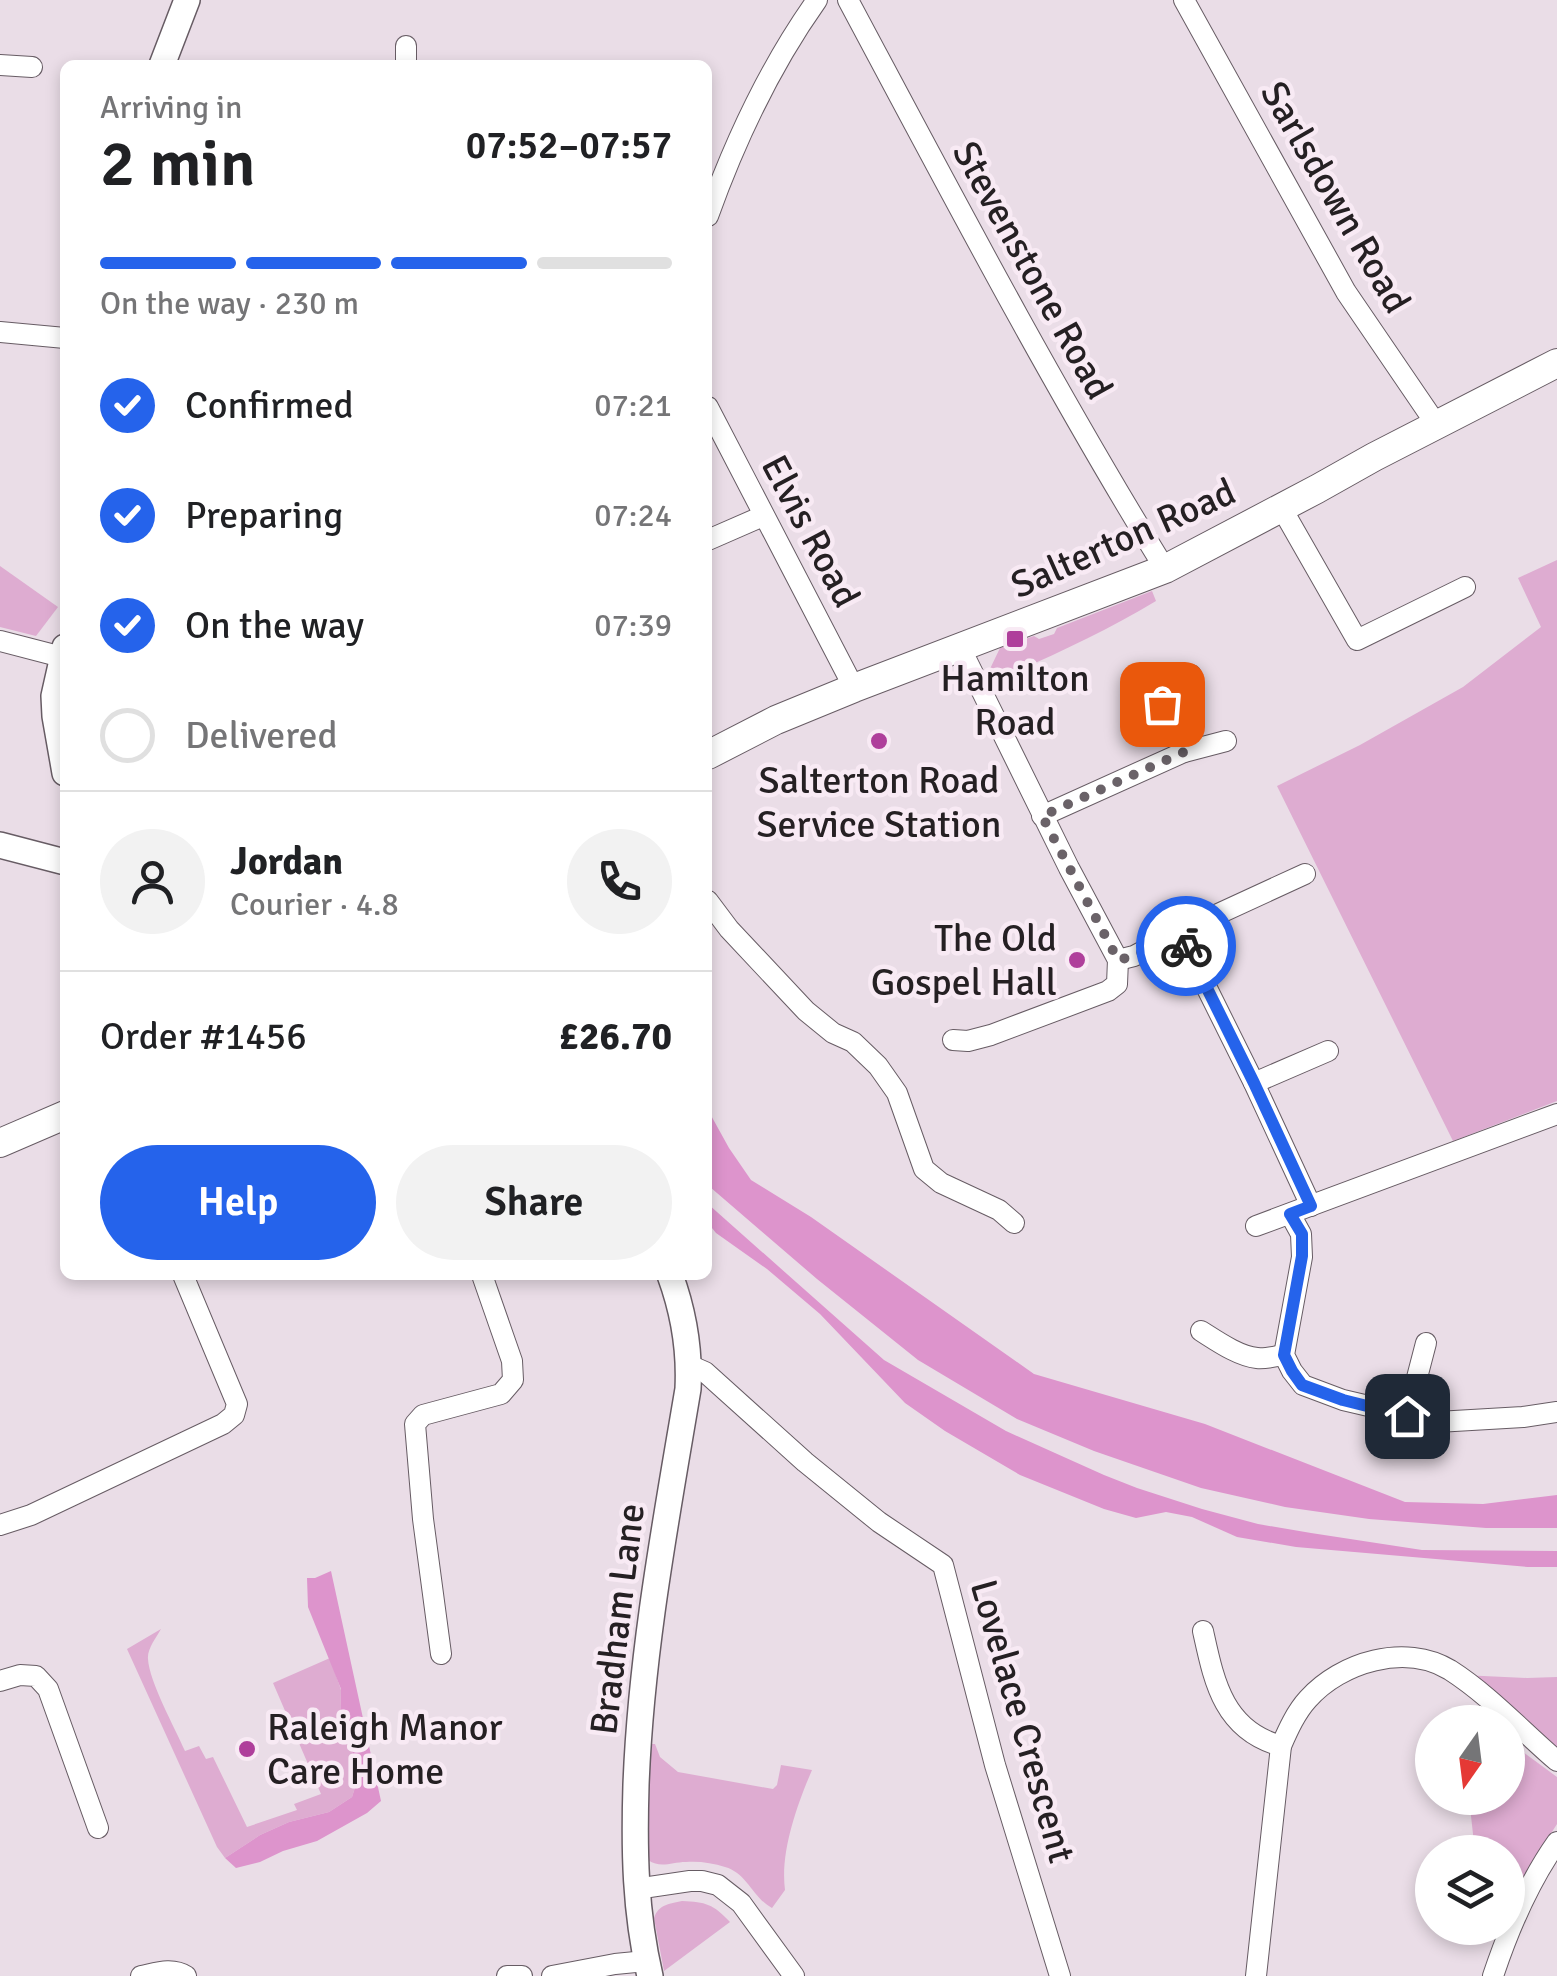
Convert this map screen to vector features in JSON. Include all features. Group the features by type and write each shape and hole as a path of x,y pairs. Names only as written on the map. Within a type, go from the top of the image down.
{"main road":[{"name":"Salterton Road","path":"712,753 776,720 854,688 1165,569 1557,363"},
{"path":"0,1143 60,1116"}],"street":[{"path":"164,60 186,0"},
{"path":"712,206 751,114 817,0"},
{"name":"Stevenstone Road","path":"848,0 1028,335 1100,464 1165,569"},
{"name":"Sarlsdown Road","path":"1184,0 1346,292 1436,424"},
{"path":"0,65 32,67"},
{"path":"0,332 60,338"},
{"name":"Elvis Road","path":"712,415 854,688"},
{"path":"1281,507 1357,640 1465,587"},
{"path":"712,538 764,516"},
{"path":"0,641 60,651"},
{"path":"953,1040 968,1042 991,1035 1108,991 1116,984 1118,960 960,648"},
{"path":"60,670 54,696 60,748"},
{"path":"1184,752 1156,691 1191,676"},
{"path":"1042,816 1184,752 1226,742"},
{"path":"0,845 60,861"},
{"path":"1118,960 1134,956 1306,874"},
{"path":"712,906 806,1011 833,1033 853,1042 878,1066 897,1093 924,1168 940,1182 999,1210 1014,1223"},
{"path":"1179,932 1311,1206"},
{"path":"1254,1083 1328,1051"},
{"path":"1256,1226 1555,1121"},
{"path":"1290,1214 1302,1234 1302,1256 1284,1355 1302,1385 1343,1400 1437,1422 1557,1412"},
{"path":"0,1525 31,1514 234,1415 236,1404 228,1379 185,1280"},
{"path":"440,1654 415,1424 423,1415 501,1394 513,1380 512,1361 484,1280"},
{"name":"Bradham Lane","path":"648,1968 634,1850 644,1673 690,1364 680,1301 672,1280"},
{"path":"1201,1331 1250,1356 1284,1355"},
{"path":"1407,1416 1426,1343"},
{"name":"Lovelace Crescent","path":"690,1364 705,1372 879,1522 943,1565 995,1765 1060,1976"},
{"path":"1203,1630 1214,1682 1230,1712 1265,1742 1281,1746"},
{"path":"1256,1976 1281,1746 1307,1699 1329,1680 1358,1664 1384,1658 1414,1658 1447,1668 1557,1761"},
{"path":"0,1681 20,1675 36,1676 48,1689 98,1828"},
{"path":"1493,1976 1506,1934 1557,1842"},
{"path":"636,1889 690,1881 718,1885 742,1903 794,1976"},
{"path":"552,1976 614,1964 648,1968"},
{"path":"141,1976 179,1972 186,1976"},
{"path":"507,1976 522,1976"}],"shaded area":[{"path":"1557,560 1557,1101 1453,1141 1277,786 1463,687 1541,627 1518,578"},
{"path":"0,566 58,607 36,636 0,627"},
{"path":"1152,591 1156,601 1136,613 991,682 988,673 1000,648 1034,636 1039,639 1054,634 1057,628"},
{"path":"712,1117 751,1180 811,1217 1034,1374 1205,1424 1405,1502 1483,1504 1557,1495 1557,1528 1486,1528 1369,1519 1285,1507 1201,1488 1017,1419 918,1360 712,1188"},
{"path":"712,1208 884,1360 1006,1431 1104,1475 1258,1524 1422,1550 1557,1551 1557,1567 1296,1547 1237,1537 1192,1517 1166,1512 1136,1518 1104,1509 1020,1475 905,1403 820,1314 712,1228"},
{"path":"331,1571 381,1801 317,1841 236,1868 225,1858 260,1835 289,1822 329,1812 352,1797 360,1772 340,1721 341,1689 308,1607 307,1578"},
{"path":"161,1629 148,1655 158,1692 185,1751 199,1746 206,1759 213,1757 247,1827 297,1810 294,1804 321,1794 273,1683 330,1658 341,1690 340,1721 360,1772 352,1797 329,1812 289,1822 260,1835 225,1858 127,1649"},
{"path":"1462,1675 1557,1677 1557,1754 1525,1727 1525,1705 1498,1705"},
{"path":"650,1744 655,1744 660,1757 678,1772 773,1789 781,1765 812,1770 787,1845 785,1890 772,1908 733,1870 711,1863 662,1865 648,1860"},
{"path":"1525,1753 1557,1777 1557,1824 1525,1874 1525,1835 1473,1835 1471,1815 1525,1815"},
{"path":"682,1901 709,1905 730,1922 664,1971 654,1918 662,1907"}],"way so far":[{"path":"1162,704 1184,752 1042,816 1118,960 1134,956 1179,932 1186,946"}],"place":[{"name":"Hamilton Road","path":"1015,639"},
{"name":"Salterton Road Service Station","path":"879,741"},
{"name":"The Old Gospel Hall","path":"1077,960"},
{"name":"Raleigh Manor Care Home","path":"247,1749"}],"route":[{"path":"1186,946 1311,1206 1290,1214 1302,1234 1302,1256 1284,1355 1302,1385 1407,1416"}]}
